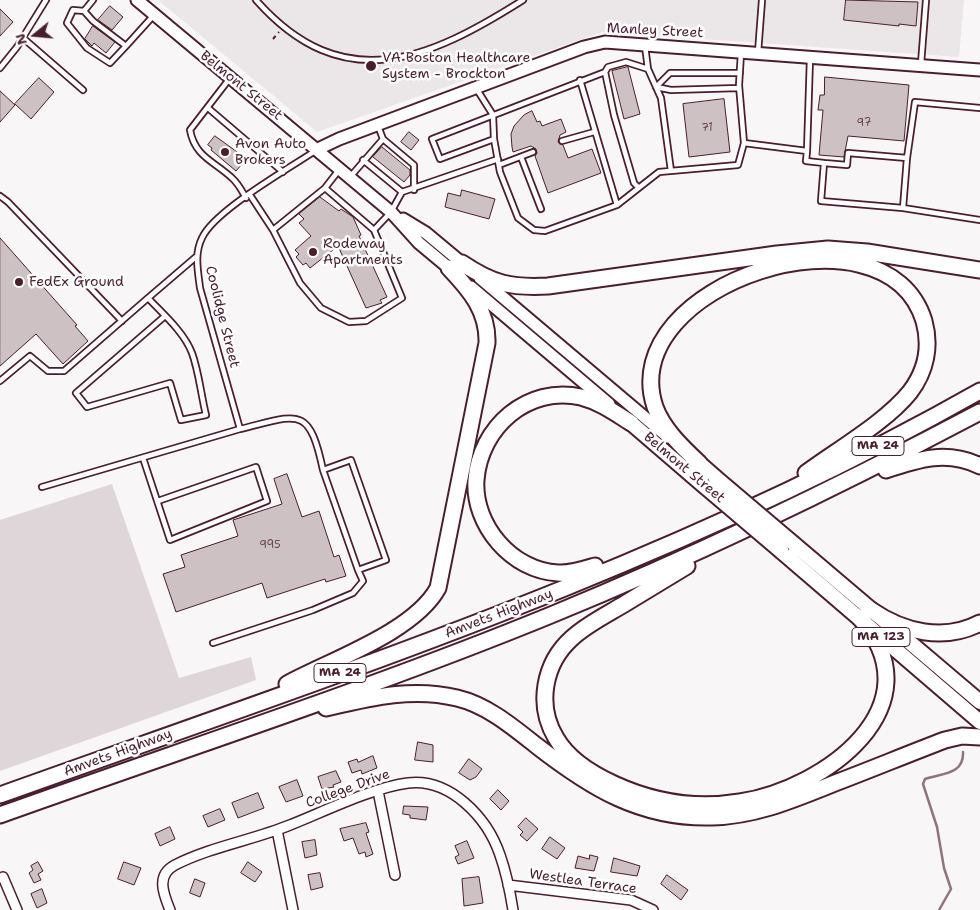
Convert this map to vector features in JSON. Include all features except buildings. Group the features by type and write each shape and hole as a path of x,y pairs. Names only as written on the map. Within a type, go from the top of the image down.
{"highway":[{"path":"456,266 490,280 525,287 548,286 820,249 867,252 980,270"},
{"path":"699,463 663,423 654,405 652,367 667,333 677,322 700,301 729,283 780,266 841,261 882,272 904,287 912,297 923,319 928,342 921,373 910,392 894,408 773,496"},
{"path":"239,710 405,624 425,607 438,588 487,343 486,326 480,307 456,266"},
{"name":"Amvets Highway","path":"0,795 501,614 677,540 773,496 874,448 980,391"},
{"path":"631,423 603,405 575,396 549,396 517,408 497,428 483,452 476,480 482,514 492,534 508,552 530,567 558,573 580,571 677,540"},
{"name":"Amvets Highway","path":"0,815 442,658 549,616 748,530 844,484 980,412"},
{"name":"Belmont Street","path":"631,423 709,481 788,548 865,614 980,722"},
{"path":"844,484 932,457 961,458 980,466"},
{"name":"Belmont Street","path":"699,463 709,481"},
{"path":"748,530 579,632 557,655 546,683 546,712 552,731 560,745 584,767 606,780 640,795 689,804 723,804 754,800 780,792 808,780 834,763 858,742 873,723 883,701 886,677 885,661 865,614"},
{"path":"865,614 924,632 955,632 980,623"},
{"name":"Belmont Street","path":"865,614 980,702"},
{"path":"247,728 377,696 403,693 447,696 468,701 495,715 582,780 610,796 662,813 712,817 743,814 776,806 945,740 962,736 980,737"}],"main road":[{"name":"Belmont Street","path":"136,0 391,212 419,243 456,266 699,463"},
{"name":"Manley Street","path":"318,150 378,124 595,44 605,42 980,70"},
{"name":"Belmont Street","path":"456,266 631,423"}],"street":[{"name":"College Drive","path":"170,910 162,884 164,872 169,868 181,862 277,830 378,791 416,783 434,786 458,798 472,810 500,853 513,910"},
{"path":"378,791 395,875"},
{"path":"277,830 293,910"},
{"path":"3,876 17,910"},
{"name":"Westlea Terrace","path":"508,885 631,900 653,910"}],"lane":[{"path":"0,68 23,38 46,0"},
{"path":"84,11 93,0"},
{"path":"256,0 279,25 313,47 342,57 379,61 405,58 432,49 523,0"},
{"path":"758,53 762,0"},
{"path":"921,65 926,0"},
{"path":"126,46 99,26 84,11 73,10 68,18 68,23 76,37 102,60 110,63 116,60 154,14"},
{"path":"23,38 83,90"},
{"path":"644,45 648,69 661,98 671,171"},
{"path":"476,88 493,115 494,139 500,172 518,218 534,230 545,231 617,204 659,172 738,165 744,143 739,88 741,52"},
{"path":"811,57 806,161 847,165 848,153 907,158"},
{"path":"494,139 440,158 432,139 528,100 605,72 608,67 626,62 648,69"},
{"path":"605,72 614,115 634,183 638,188"},
{"path":"656,88 670,73 740,74"},
{"path":"231,78 190,130 192,142 198,151 234,179 248,196 273,230 300,283 321,308 350,322 366,321 402,298 374,230 324,188"},
{"path":"580,80 617,204"},
{"path":"656,88 671,90 739,88"},
{"path":"903,208 907,158 915,102 980,108"},
{"path":"208,108 283,172"},
{"path":"378,124 383,139 414,165 414,190"},
{"path":"562,141 594,132"},
{"path":"350,177 383,139"},
{"path":"744,143 807,150"},
{"name":"Coolidge Street","path":"240,429 200,288 197,256 201,239 214,221 283,172 318,150"},
{"path":"364,160 402,192 414,190 533,152"},
{"path":"521,157 541,209"},
{"path":"824,163 821,201 903,208 980,220"},
{"path":"273,230 324,188 340,169"},
{"path":"374,230 391,212 402,192"},
{"path":"0,196 8,202 122,321"},
{"path":"0,381 30,356 48,371 64,371 197,256"},
{"path":"148,298 165,316 181,335 192,353 206,415 181,420 170,383 87,407 76,393 165,316"},
{"path":"42,487 240,429 286,418 303,421 312,430 317,442 323,470 363,581 353,593 313,610 213,643"},
{"path":"143,458 170,540 267,501 256,467 158,501"},
{"path":"323,470 351,460 386,560 358,570"}],"path":[{"path":"273,39 280,31"}],"shaded area":[{"name":"VA Boston Healthcare System - Brockton","path":"158,0 964,0 959,57 602,32 317,132"},
{"path":"112,484 179,678 251,657 256,680 0,771 0,520"}],"waterway":[{"path":"939,910 951,889 944,868 937,827 923,784 925,779 956,769 960,765 963,752"}],"place":[{"name":"VA Boston Healthcare System - Brockton","path":"371,66"},
{"name":"Avon Auto Brokers","path":"225,152"},
{"name":"Rodeway Apartments","path":"313,252"},
{"name":"FedEx Ground","path":"19,282"}]}
